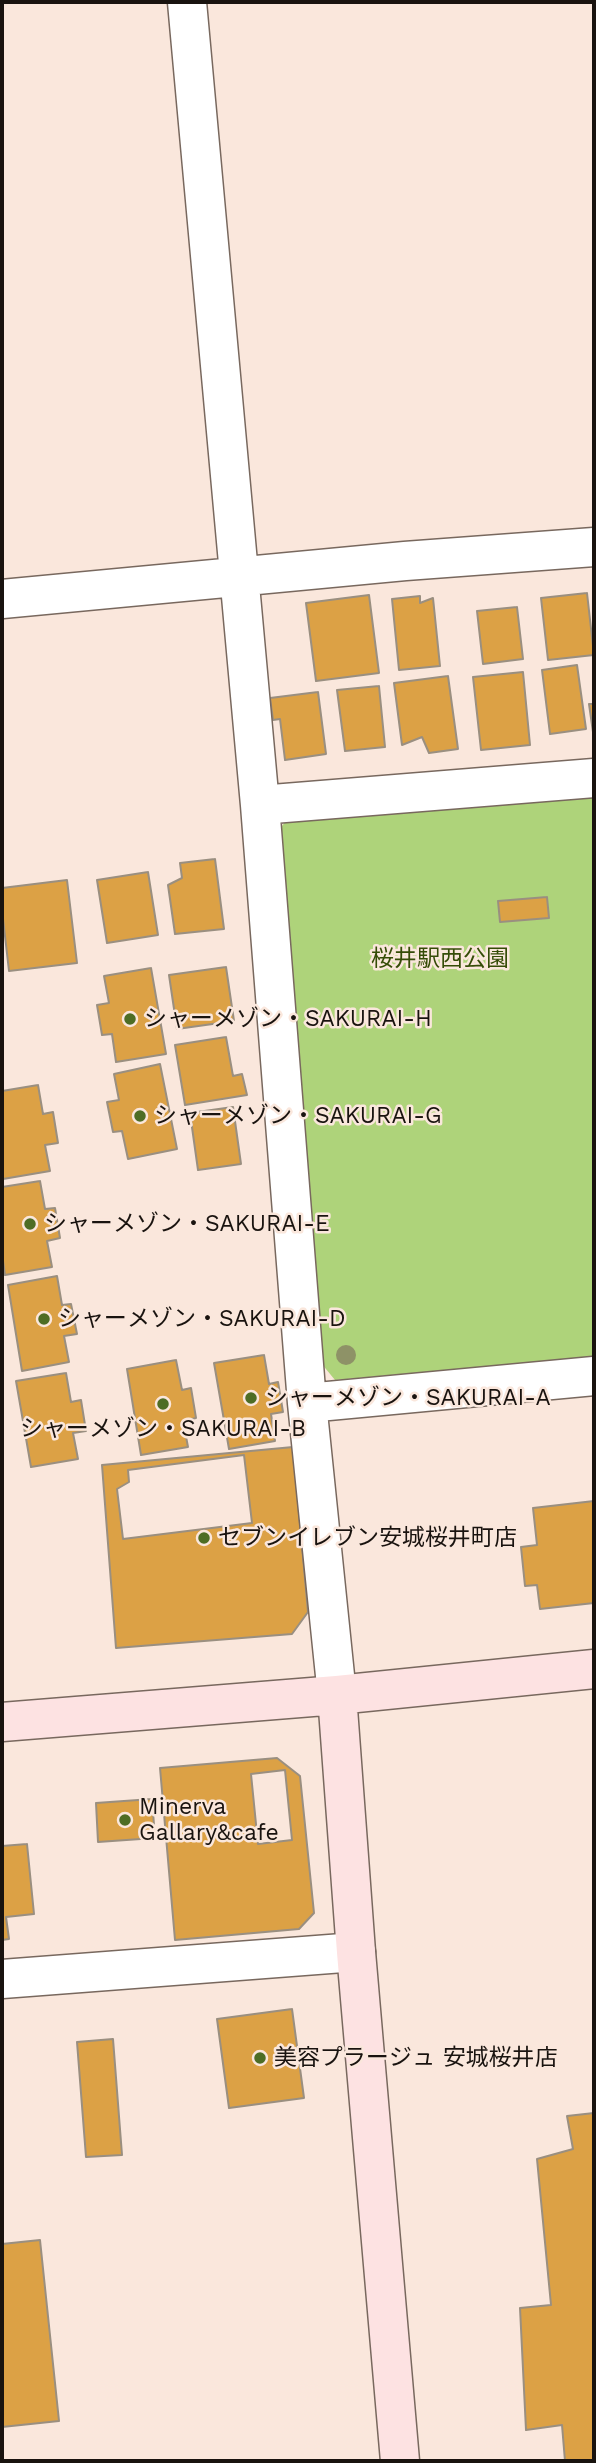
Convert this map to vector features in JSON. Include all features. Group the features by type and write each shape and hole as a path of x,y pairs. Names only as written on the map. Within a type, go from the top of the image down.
{"street":[{"path":"187,2 237,576 260,805 307,1403 337,1695 356,1952 400,2461"},
{"path":"2,599 237,576 594,547"},
{"path":"260,805 594,778"},
{"path":"307,1403 594,1376"},
{"path":"2,1722 337,1695 594,1669"},
{"path":"2,1979 356,1952"}],"green space":[{"name":"桜井駅西公園","path":"594,789 594,1357 335,1380 321,1363 275,835 289,817"}],"building":[{"path":"587,593 594,655 548,660 541,598"},
{"path":"369,595 379,673 316,681 306,603"},
{"path":"420,596 420,603 433,598 440,666 399,670 392,599"},
{"path":"517,607 523,659 483,664 477,611"},
{"path":"577,665 586,729 550,734 542,670"},
{"path":"523,672 530,745 481,750 473,677"},
{"path":"448,676 458,749 429,753 422,737 402,745 394,683"},
{"path":"379,686 385,747 345,751 337,690"},
{"path":"318,692 326,754 285,760 280,719 273,720 270,698"},
{"path":"589,704 594,704 594,732 593,732"},
{"path":"215,859 224,929 175,934 168,885 182,878 180,863"},
{"path":"148,872 158,935 107,943 97,880"},
{"path":"67,880 77,963 9,971 2,888"},
{"path":"547,897 549,918 500,922 498,901"},
{"path":"226,967 234,1021 177,1029 169,975"},
{"name":"シャーメゾン・SAKURAI-H","path":"151,968 166,1054 116,1062 112,1034 102,1035 97,1005 109,1003 104,976"},
{"path":"226,1037 233,1076 242,1074 247,1095 185,1105 175,1045"},
{"name":"シャーメゾン・SAKURAI-G","path":"160,1064 177,1149 128,1159 122,1131 113,1132 107,1102 119,1100 114,1074"},
{"path":"38,1085 43,1114 53,1112 58,1143 45,1145 50,1171 3,1179 2,1091"},
{"path":"233,1107 241,1164 198,1170 190,1113"},
{"name":"シャーメゾン・SAKURAI-E","path":"40,1181 45,1209 55,1208 60,1238 47,1241 52,1267 5,1275 2,1254 2,1187"},
{"name":"シャーメゾン・SAKURAI-D","path":"57,1276 62,1305 71,1304 77,1334 64,1336 69,1362 22,1371 8,1285"},
{"name":"シャーメゾン・SAKURAI-A","path":"264,1355 269,1384 278,1382 283,1412 271,1414 275,1441 229,1449 214,1363"},
{"name":"シャーメゾン・SAKURAI-B","path":"176,1360 182,1390 191,1388 196,1418 183,1421 188,1447 141,1455 127,1369"},
{"path":"66,1373 71,1402 81,1400 86,1431 73,1433 78,1459 31,1467 16,1381"},
{"name":"セブンイレブン安城桜井町店","path":"293,1447 308,1612 292,1634 116,1648 102,1465"},
{"path":"244,1455 252,1523 123,1539 117,1489 129,1482 128,1470"},
{"path":"594,1501 594,1603 540,1609 537,1585 525,1586 521,1547 537,1545 533,1508"},
{"path":"277,1758 300,1776 314,1913 299,1929 175,1940 160,1768"},
{"path":"285,1770 292,1840 258,1844 251,1774"},
{"name":"Minerva Gallary&cafe","path":"152,1799 155,1838 98,1842 96,1803"},
{"path":"27,1844 34,1914 6,1917 9,1939 2,1940 2,1846"},
{"name":"美容プラージュ 安城桜井店","path":"292,2009 304,2098 229,2108 217,2019"},
{"path":"113,2039 122,2155 86,2157 77,2042"},
{"path":"594,2113 594,2461 565,2461 562,2425 526,2430 520,2308 551,2305 537,2159 573,2149 567,2116"},
{"path":"40,2240 59,2421 2,2427 2,2244"}],"place":[{"name":"シャーメゾン・SAKURAI-H","path":"130,1019"},
{"name":"シャーメゾン・SAKURAI-G","path":"140,1116"},
{"name":"シャーメゾン・SAKURAI-E","path":"30,1224"},
{"name":"シャーメゾン・SAKURAI-D","path":"44,1319"},
{"name":"シャーメゾン・SAKURAI-A","path":"251,1398"},
{"name":"シャーメゾン・SAKURAI-B","path":"163,1404"},
{"name":"セブンイレブン安城桜井町店","path":"204,1538"},
{"name":"Minerva Gallary&cafe","path":"125,1820"},
{"name":"美容プラージュ 安城桜井店","path":"260,2058"}]}
